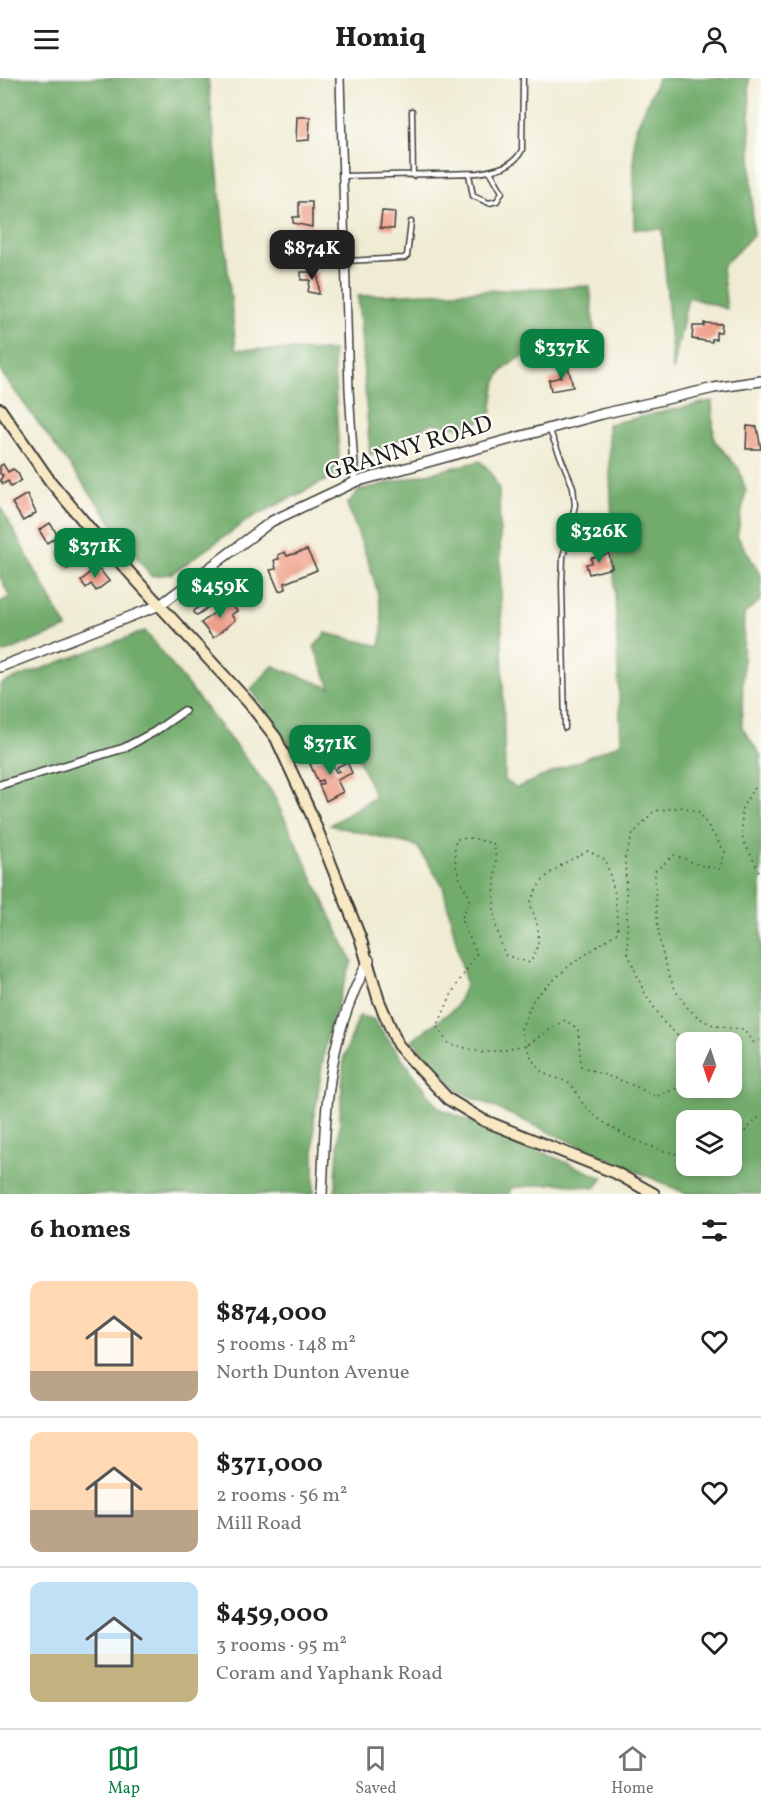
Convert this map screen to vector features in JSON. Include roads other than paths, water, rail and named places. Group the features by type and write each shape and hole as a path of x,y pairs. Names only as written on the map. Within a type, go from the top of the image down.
{"main road":[{"path":"0,409 50,481 129,574 249,703 276,738 315,825 369,960 379,1001 398,1045 436,1089 483,1120 616,1173 654,1194"}],"street":[{"path":"340,78 355,482"},
{"name":"GRANNY ROAD","path":"0,668 160,606 272,521 355,482 549,428 714,388 761,381"},
{"path":"0,785 124,748 154,732 184,711"},
{"path":"322,1194 328,1078 336,1038 351,994 369,960"}],"lane":[{"path":"343,176 469,174 490,171 518,159 522,150 523,78"},
{"path":"412,111 413,176"},
{"path":"469,174 473,196 489,203 497,201 502,192 490,171"},
{"path":"345,261 404,258 407,256 409,246 411,222"},
{"path":"549,428 573,487 575,505 563,557 565,728"},
{"path":"197,612 228,589 213,566"}]}
